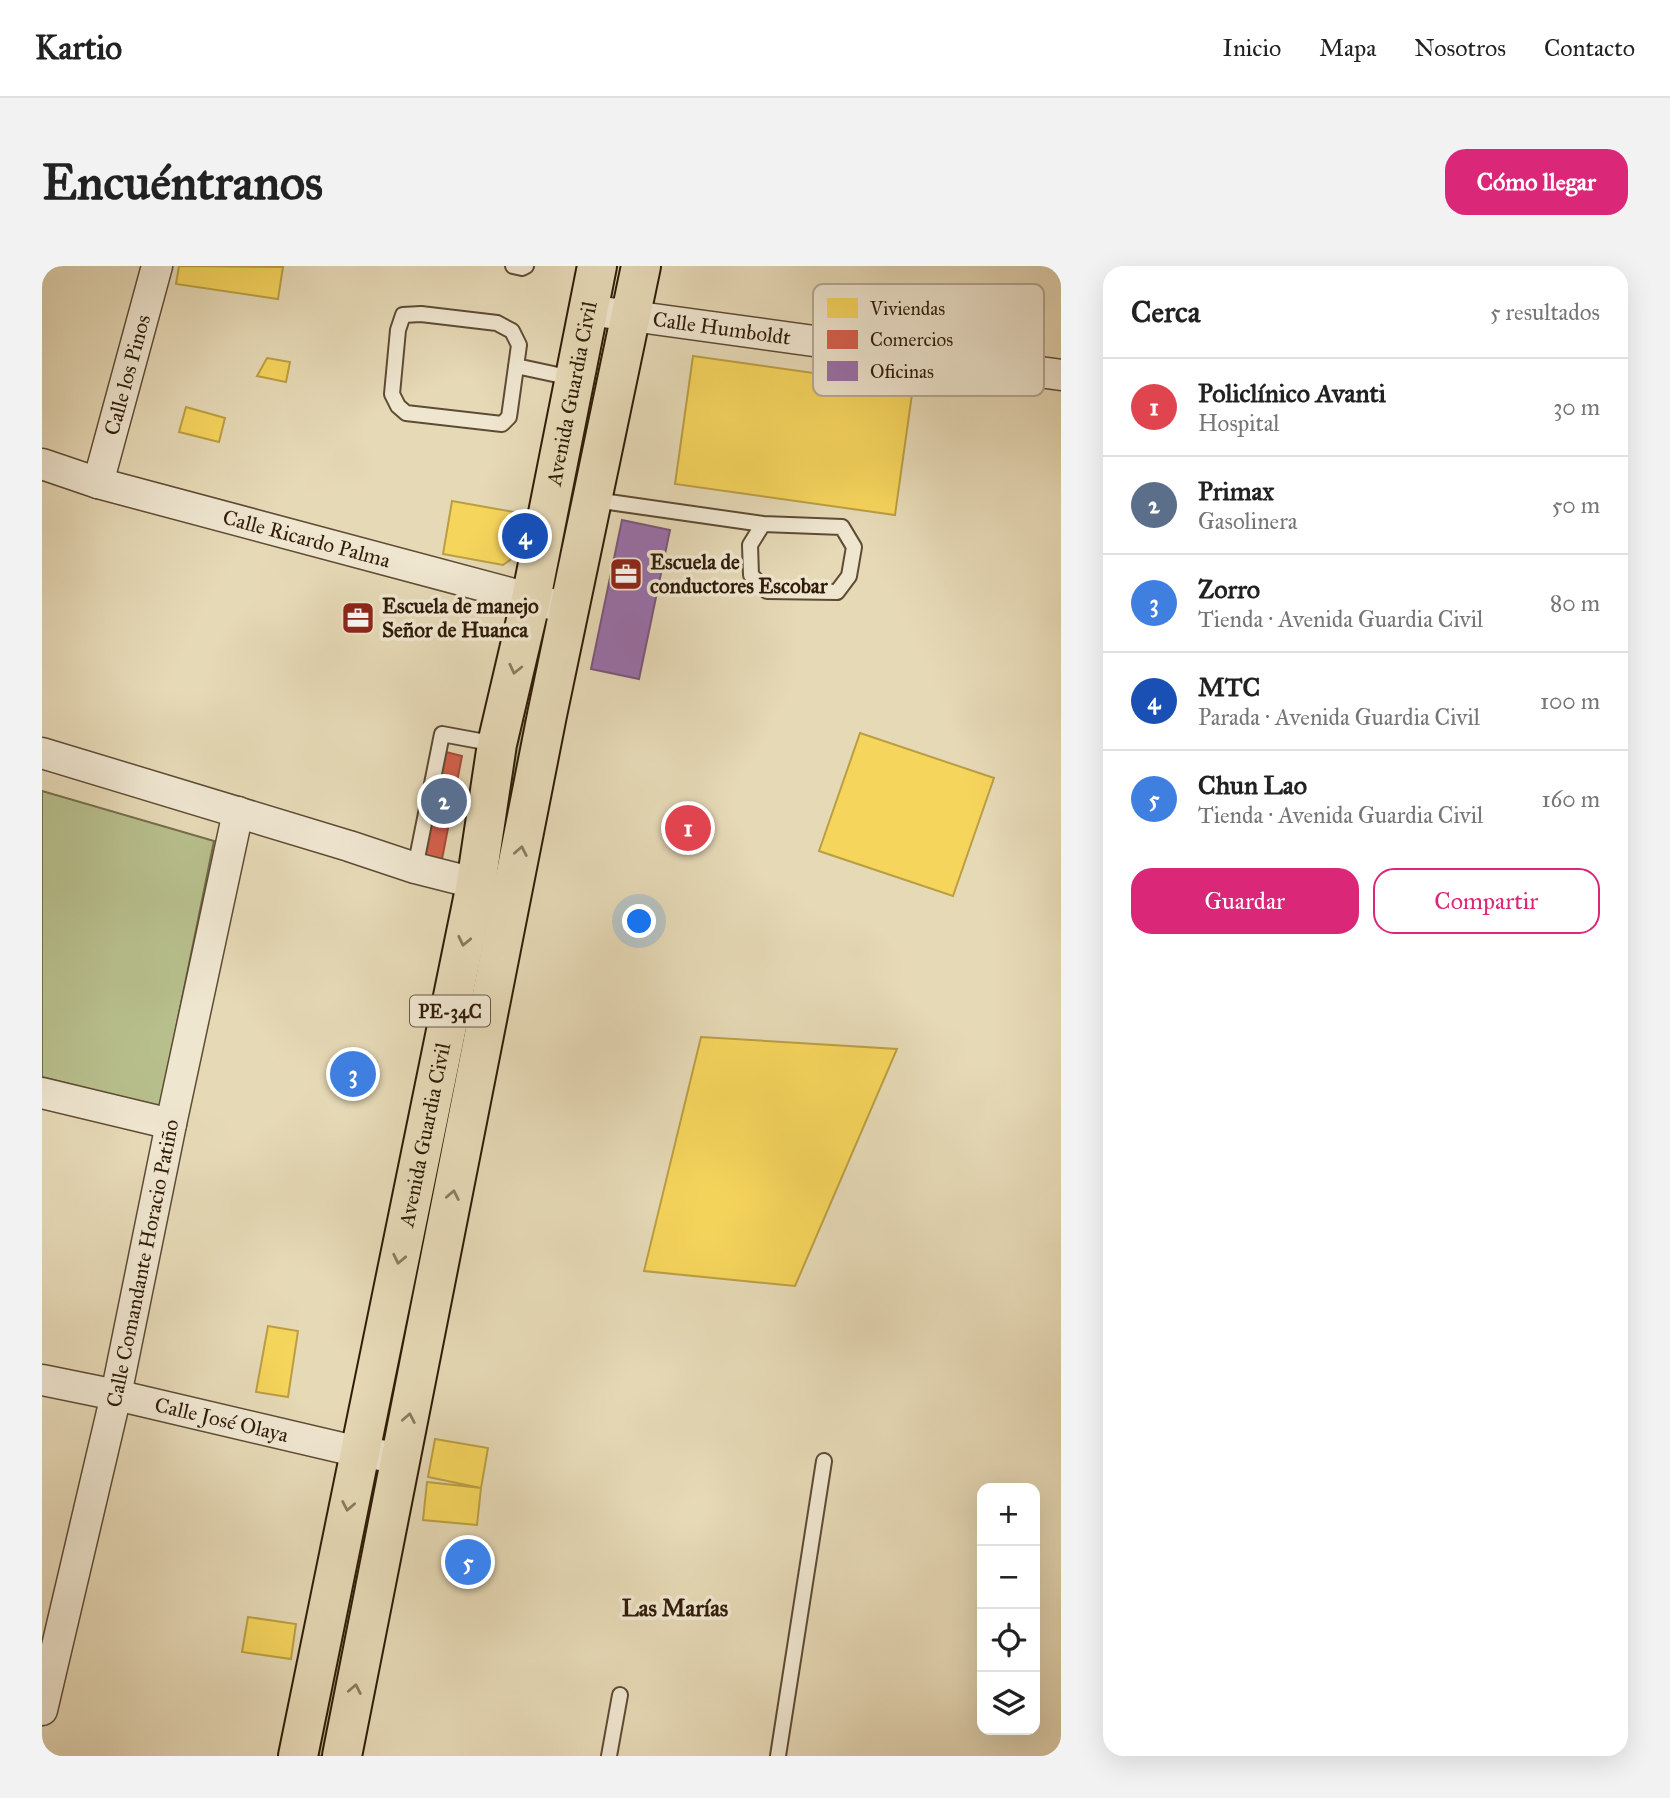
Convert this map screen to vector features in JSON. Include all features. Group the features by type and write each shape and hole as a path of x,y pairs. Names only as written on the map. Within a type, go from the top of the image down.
{"main road":[{"name":"Avenida Guardia Civil","path":"298,1756 476,884 498,744 531,599 597,266"},
{"name":"Avenida Guardia Civil","path":"342,1756 547,715 641,266"}],"street":[{"name":"Calle los Pinos","path":"99,483 158,266"},
{"name":"Calle Humboldt","path":"588,310 813,341"},
{"name":"Calle Ricardo Palma","path":"42,464 99,483 570,609"},
{"path":"42,753 415,868 513,893"},
{"name":"Calle Comandante Horacio Patiño","path":"42,1710 46,1677 116,1395 238,813"},
{"path":"42,1093 171,1124"},
{"name":"Calle José Olaya","path":"42,1380 359,1452 401,1458"}],"lane":[{"path":"513,266 526,266"},
{"path":"421,314 497,323 512,331 519,345 516,366 509,416 502,424 406,413 391,394 398,330 403,315 421,314"},
{"path":"516,366 558,374"},
{"path":"593,500 763,524 842,527 854,547 849,576 837,593 767,591 751,575 750,545 763,524"},
{"path":"415,868 442,734 498,744"},
{"path":"778,1756 824,1461"},
{"path":"609,1756 620,1695"}],"green space":[{"path":"520,720 534,722 505,862 492,860"},
{"path":"42,791 214,841 160,1107 42,1077"},
{"path":"363,1503 377,1506 326,1756 313,1756"}],"building: Viviendas":[{"path":"179,266 283,267 278,299 176,284"},
{"path":"693,356 813,373 813,396 912,396 895,515 675,484"},
{"path":"267,358 290,362 286,382 257,376"},
{"path":"186,407 225,418 219,442 179,432"},
{"path":"452,501 525,514 516,551 510,560 503,565 443,554"},
{"path":"860,733 994,778 953,896 819,851"},
{"path":"701,1037 897,1049 795,1286 644,1271"},
{"path":"268,1326 298,1331 288,1397 256,1392"},
{"path":"435,1439 488,1448 481,1488 428,1477"},
{"path":"427,1482 481,1488 477,1525 423,1520"},
{"path":"248,1617 296,1624 291,1659 242,1652"}],"building: Comercios":[{"path":"434,749 462,756 442,859 412,853"}],"building: Oficinas":[{"path":"622,520 670,530 639,679 591,669"}],"place":[{"name":"MTC","path":"525,536"},
{"name":"Escuela de conductores Escobar","path":"626,574"},
{"name":"Escuela de manejo Señor de Huanca","path":"358,618"},
{"name":"Primax","path":"444,801"},
{"name":"Policlínico Avanti","path":"688,828"},
{"name":"Zorro","path":"353,1074"},
{"name":"Chun Lao","path":"468,1562"}],"district":[{"name":"Las Marías","path":"675,1608"}]}
